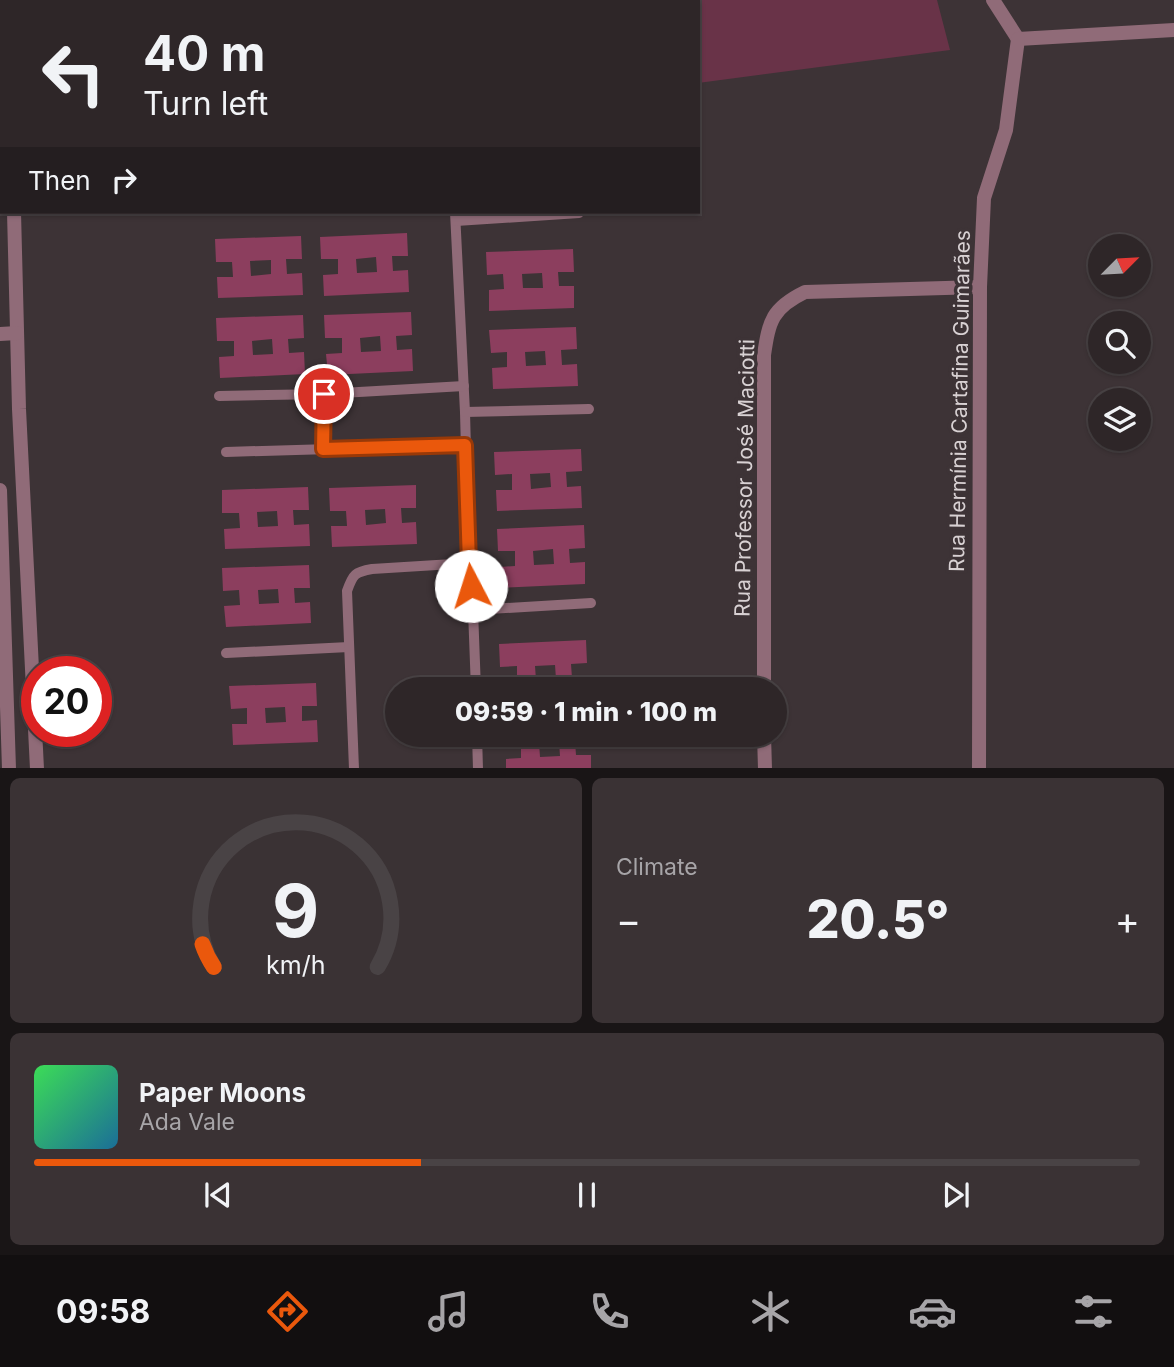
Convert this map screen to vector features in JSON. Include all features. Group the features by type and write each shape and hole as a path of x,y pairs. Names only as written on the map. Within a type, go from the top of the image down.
{"street":[{"path":"993,0 1018,39 1174,30"},
{"name":"Rua Hermínia Cartafina Guimarães","path":"979,768 980,286 984,198 1006,130 1018,39"},
{"path":"13,214 19,409 37,768"},
{"name":"Rua Professor José Maciotti","path":"764,677 764,355 772,319 780,307 805,292 980,286"},
{"path":"0,334 17,333"},
{"path":"0,490 9,768"},
{"path":"764,747 765,768"}],"lane":[{"path":"476,677 456,217 548,214"},
{"path":"219,396 324,394 464,386"},
{"path":"323,449 324,394"},
{"path":"465,412 589,409"},
{"path":"226,452 465,445"},
{"path":"354,768 347,591 352,577 359,571 372,569 469,563"},
{"path":"473,610 591,603"},
{"path":"226,653 349,648"},
{"path":"477,747 478,768"}],"shaded area":[{"path":"700,0 937,0 950,50 700,83"}],"building":[{"path":"407,233 408,256 392,256 393,271 408,270 409,292 324,296 323,275 338,274 338,259 321,259 320,237","holes":["376,257 377,272 357,273 356,259"]},
{"path":"301,236 302,259 286,259 287,274 302,273 303,295 218,298 217,277 233,277 232,262 216,262 215,239","holes":["271,260 271,274 251,276 250,261"]},
{"path":"573,249 574,272 558,272 559,286 574,286 574,308 489,311 489,290 504,289 503,274 487,275 486,252","holes":["542,273 543,288 523,288 522,274"]},
{"path":"411,312 412,335 396,336 397,350 412,349 413,371 328,375 326,354 342,353 342,338 325,338 324,315","holes":["380,336 381,351 361,352 360,338"]},
{"path":"303,315 304,338 288,339 289,353 304,352 305,374 220,378 219,357 234,356 234,341 217,341 216,318","holes":["272,339 273,354 253,355 252,341"]},
{"path":"576,327 577,349 561,350 562,365 577,364 578,386 493,389 492,368 507,367 507,352 491,353 489,330","holes":["545,351 546,365 526,366 525,352"]},
{"path":"581,449 582,471 566,472 567,487 581,486 582,508 497,511 496,490 512,490 512,474 495,475 494,452","holes":["550,473 551,487 531,489 530,474"]},
{"path":"416,485 416,508 401,508 402,523 416,522 417,544 332,547 331,526 347,526 346,511 330,511 329,488","holes":["385,509 386,523 366,525 365,510"]},
{"path":"308,487 309,510 293,510 294,525 309,524 310,546 225,549 224,529 240,528 239,513 222,513 222,490","holes":["277,511 278,526 258,527 257,512"]},
{"path":"584,525 585,548 569,549 570,563 585,562 585,584 500,588 500,567 515,566 515,551 498,551 497,529","holes":["553,549 554,564 534,565 533,551"]},
{"path":"309,565 310,588 294,588 295,603 310,602 311,623 226,627 224,606 240,605 239,590 223,591 222,568","holes":["278,589 279,603 259,604 258,590"]},
{"path":"586,640 587,663 571,664 572,677 556,677 555,665 535,666 536,677 517,677 517,666 500,667 499,644"},
{"path":"316,683 317,706 302,706 302,721 317,720 318,742 233,745 232,724 247,724 247,708 231,709 229,686","holes":["285,707 286,722 266,723 265,708"]},
{"path":"521,747 539,747 540,757 560,756 559,747 575,747 576,755 591,755 591,768 506,768 506,759 521,758"}],"route":[{"path":"324,394 323,449 465,445 471,586"}]}
